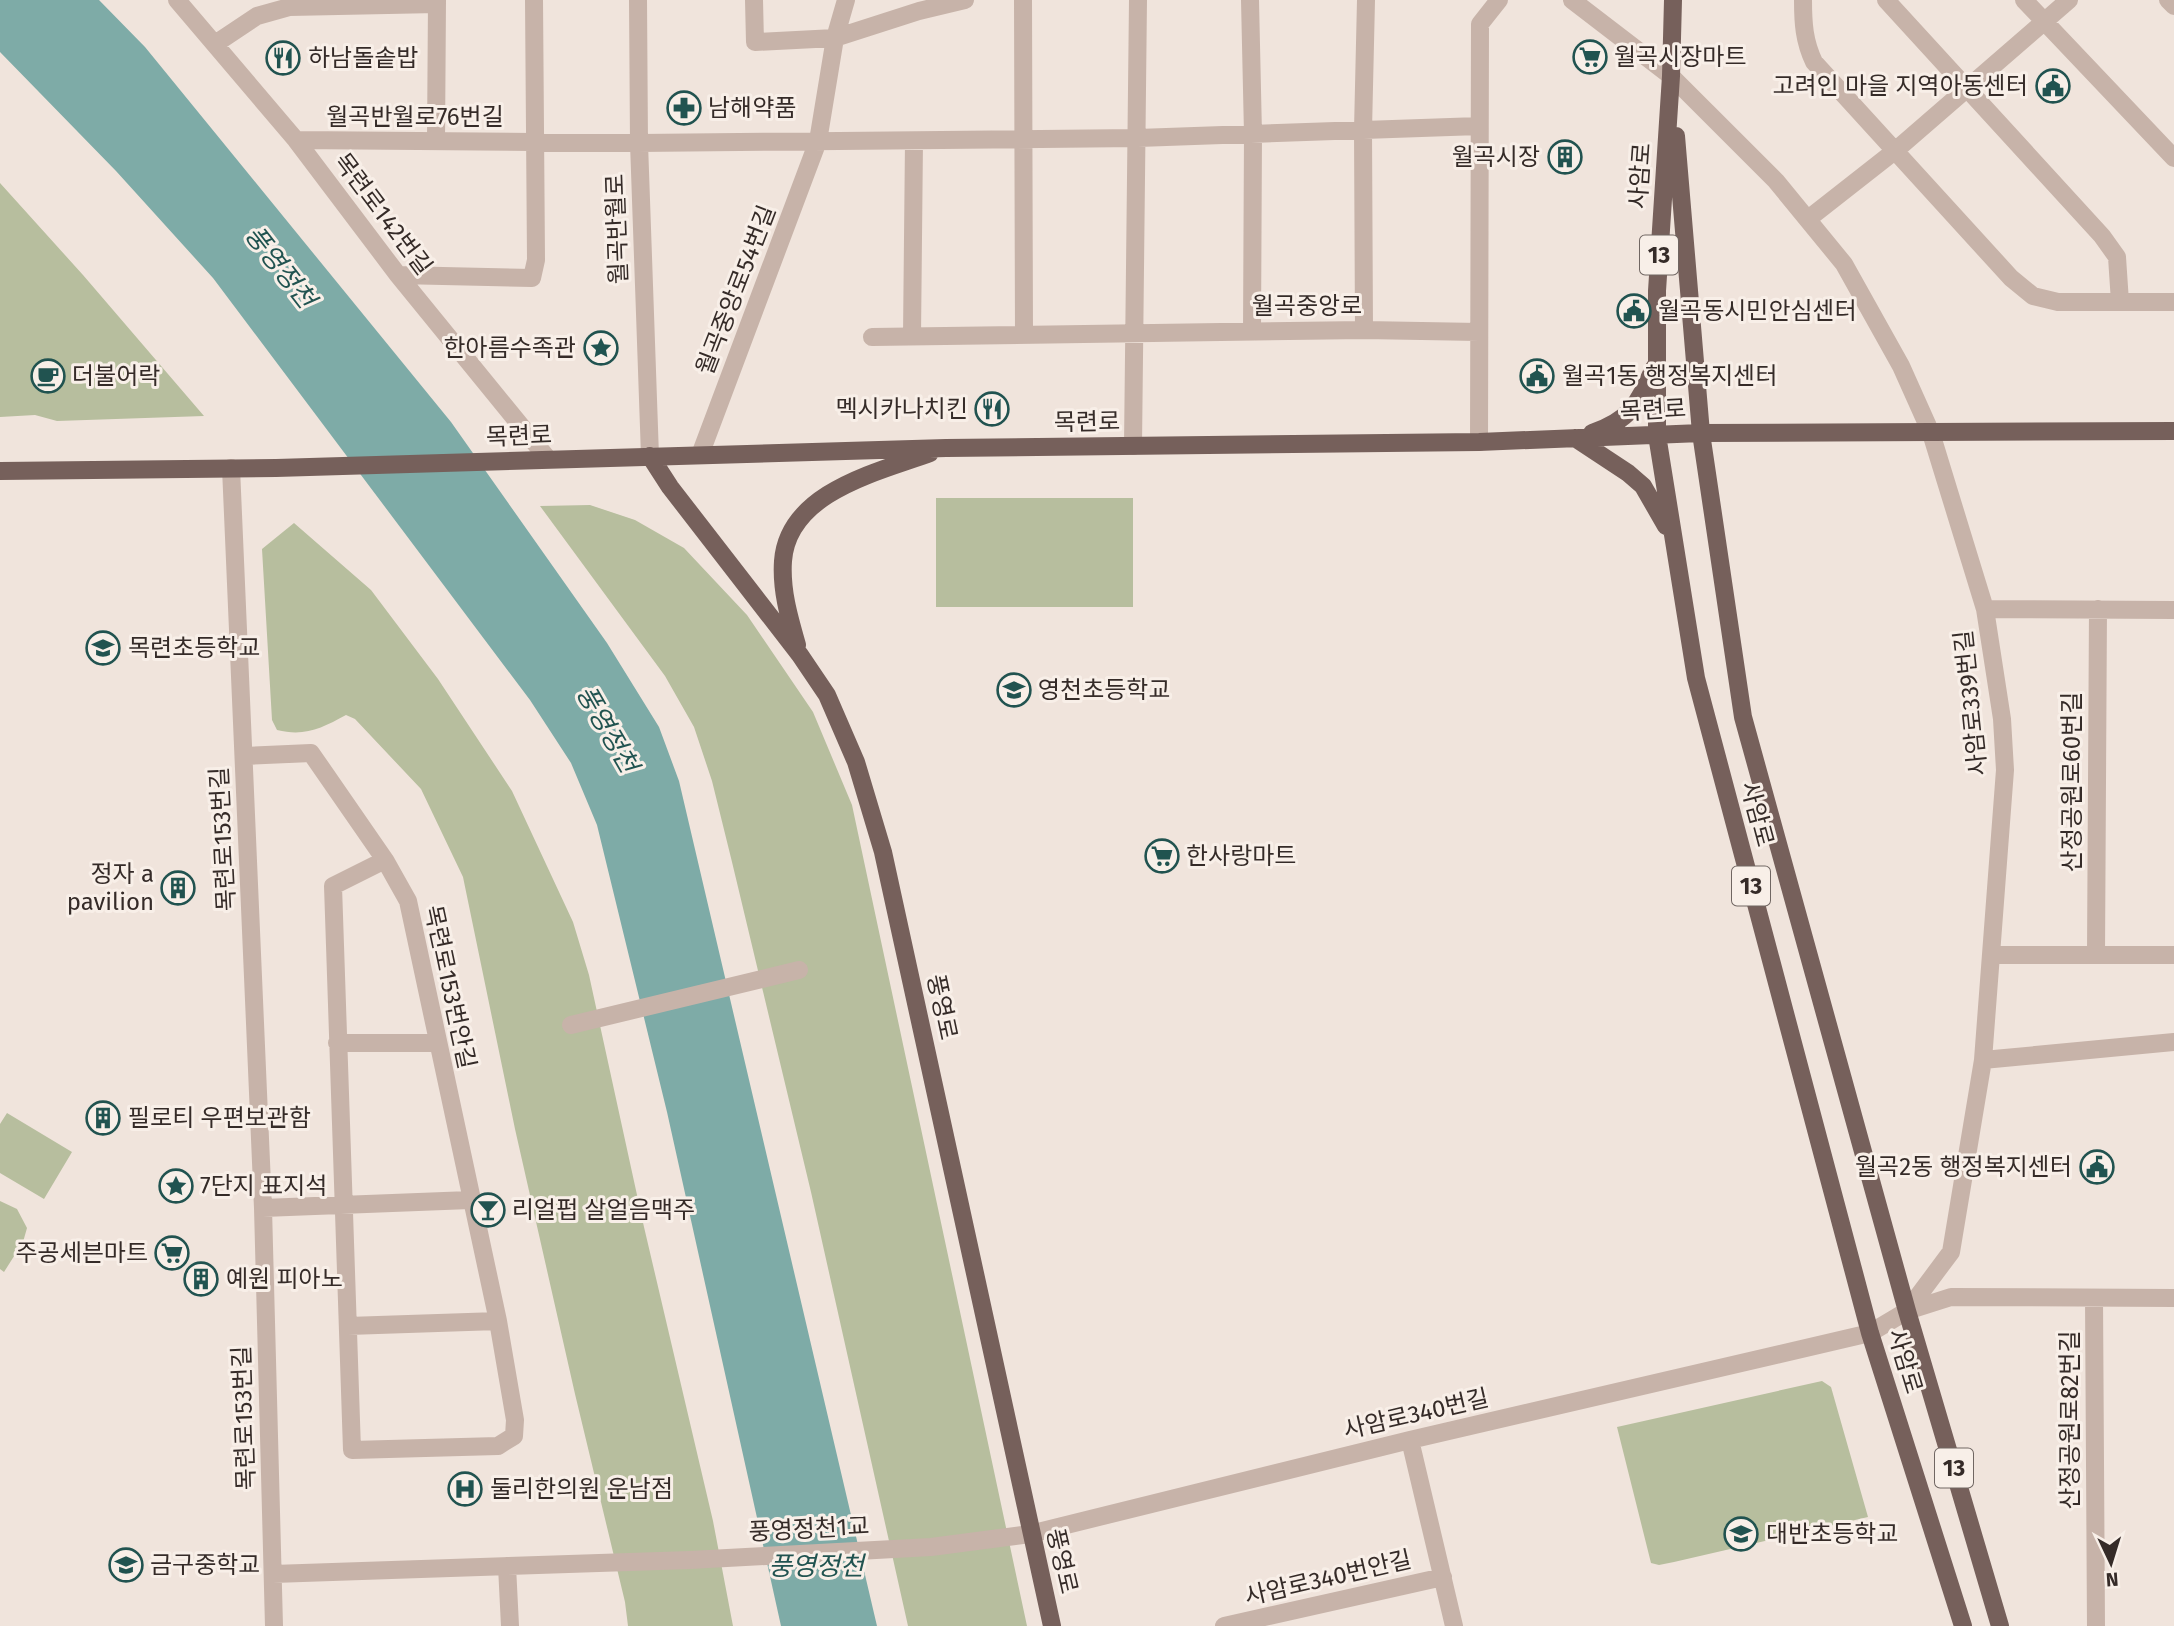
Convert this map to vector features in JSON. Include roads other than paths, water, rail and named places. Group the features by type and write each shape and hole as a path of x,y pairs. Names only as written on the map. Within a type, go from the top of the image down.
{"main road":[{"name":"사암로","path":"1673,0 1671,76 1657,290 1657,435 1696,678 1870,1333 1962,1626"},
{"name":"사암로","path":"1671,76 1701,433 1743,717 1907,1311 2000,1626"},
{"path":"1575,438 1613,426 1639,401 1657,360"},
{"name":"목련로","path":"0,471 276,468 946,448 1479,442 1701,433 2174,432"},
{"path":"1575,438 1643,486 1674,541"},
{"path":"800,655 786,603 783,560 788,538 803,515 831,492 946,448"},
{"name":"풍영로","path":"650,456 670,487 800,655 827,695 856,762 883,852 1052,1626"}],"street":[{"name":"목련로142번길","path":"177,0 296,140 398,275 548,459"},
{"path":"534,0 534,142"},
{"name":"월곡반월로","path":"638,0 639,143 650,456"},
{"path":"754,0 755,42 835,38 919,11 965,0"},
{"name":"월곡중앙로54번길","path":"700,455 818,141 835,38 846,0"},
{"path":"1023,0 1024,335"},
{"path":"1133,446 1138,0"},
{"path":"1250,0 1253,134 1252,331"},
{"path":"1364,330 1363,130 1366,0"},
{"path":"1479,442 1480,24 1499,0"},
{"name":"사암로339번길","path":"1572,0 1671,76 1776,181 1844,264 1901,366 1931,433 1985,609 2002,719 2005,770 1983,1060 1951,1252 1907,1311"},
{"path":"1803,0 1803,31 1814,62 2011,278 2033,296 2057,302 2174,302"},
{"path":"1886,0 2110,247 2117,257 2120,302"},
{"path":"2024,0 2174,158"},
{"path":"1808,219 1896,150 2068,0"},
{"path":"2168,0 2174,6"},
{"path":"215,44 257,16 289,7 437,2 436,141"},
{"path":"639,143 1138,138 1479,126"},
{"name":"월곡반월로76번길","path":"296,140 639,143"},
{"path":"912,336 914,141"},
{"name":"월곡반월로76번길","path":"398,275 531,278 536,260 534,142"},
{"name":"월곡중앙로","path":"872,337 1364,330 1479,332"},
{"name":"목련로153번길","path":"232,468 263,1208 274,1626"},
{"path":"1985,609 2174,610"},
{"name":"산정공원로60번길","path":"2096,955 2098,609"},
{"name":"목련로153번안길","path":"244,756 311,752 385,860 408,901 498,1321 515,1420 514,1436 498,1446 352,1450 348,1326"},
{"path":"385,860 333,886 348,1326 498,1321"},
{"path":"1991,954 2174,955"},
{"path":"571,1025 799,970"},
{"path":"337,1043 437,1042"},
{"path":"1983,1060 2174,1042"},
{"path":"263,1208 470,1200"},
{"name":"산정공원로82번길","path":"1907,1311 1951,1297 2174,1298"},
{"name":"산정공원로82번길","path":"2094,1298 2096,1626"},
{"name":"사암로340번길","path":"931,1547 1030,1534 1410,1440 1870,1333 1907,1311"},
{"name":"사암로340번안길","path":"1410,1440 1454,1626"},
{"name":"풍영정천1교","path":"273,1574 690,1560 931,1547"},
{"path":"508,1566 510,1626"},
{"name":"사암로340번안길","path":"1224,1626 1443,1577"}],"water":[{"name":"풍영정천","path":"0,0 99,0 145,47 451,422 607,643 659,727 679,781 877,1626 781,1626 667,1112 597,825 571,763 530,700 213,278 116,171 0,52"}],"place":[{"name":"월곡시장마트","path":"1590,57"},
{"name":"하남돌솥밥","path":"283,58"},
{"name":"고려인 마을 지역아동센터","path":"2053,86"},
{"name":"남해약품","path":"684,108"},
{"name":"월곡시장","path":"1565,157"},
{"name":"월곡동시민안심센터","path":"1634,311"},
{"name":"한아름수족관","path":"601,348"},
{"name":"더불어락","path":"48,376"},
{"name":"월곡1동 행정복지센터","path":"1537,376"},
{"name":"멕시카나치킨","path":"992,409"},
{"name":"목련초등학교","path":"103,648"},
{"name":"영천초등학교","path":"1014,690"},
{"name":"한사랑마트","path":"1162,856"},
{"name":"정자 a pavilion","path":"178,888"},
{"name":"필로티 우편보관함","path":"103,1118"},
{"name":"월곡2동 행정복지센터","path":"2097,1167"},
{"name":"7단지 표지석","path":"176,1186"},
{"name":"리얼펍 살얼음맥주","path":"488,1210"},
{"name":"주공세븐마트","path":"172,1253"},
{"name":"예원 피아노","path":"201,1279"},
{"name":"둘리한의원 운남점","path":"465,1489"},
{"name":"대반초등학교","path":"1741,1534"},
{"name":"금구중학교","path":"126,1565"}]}
